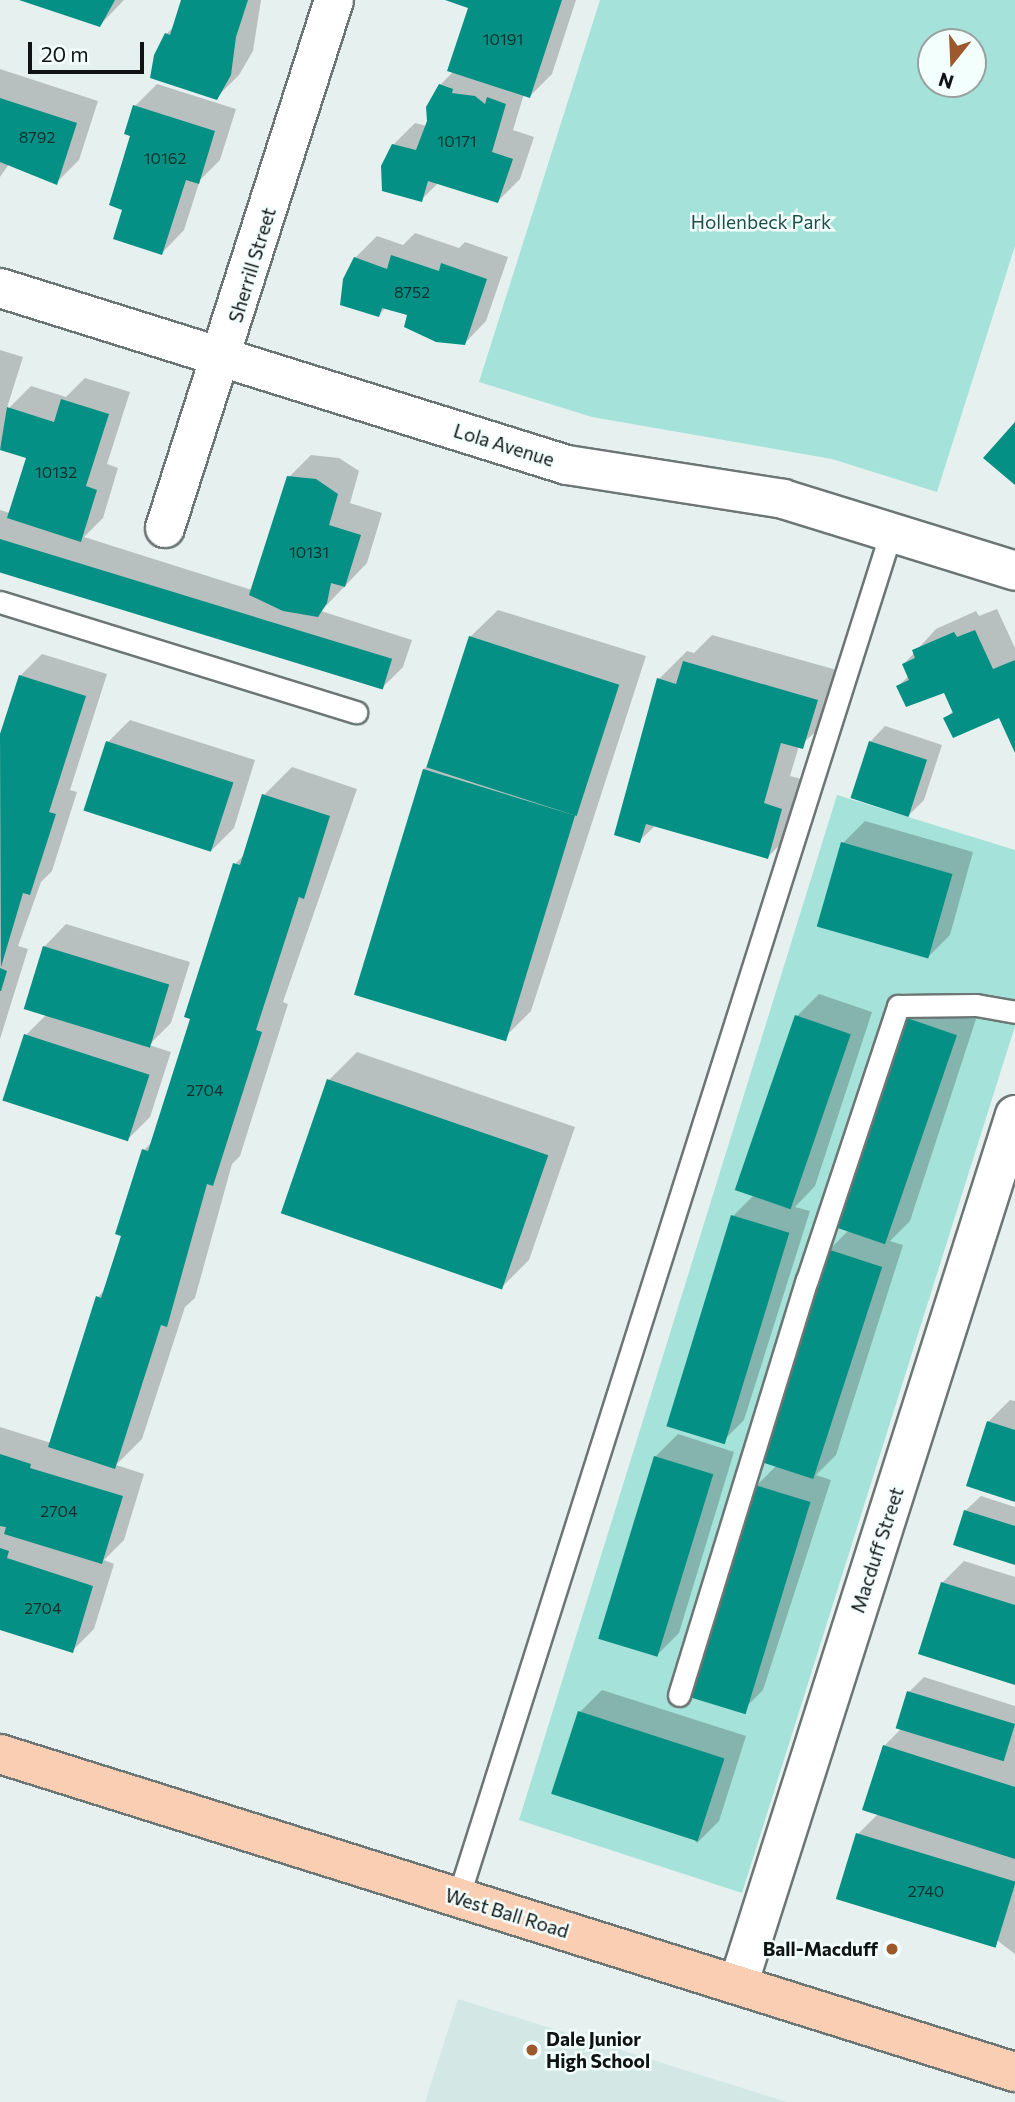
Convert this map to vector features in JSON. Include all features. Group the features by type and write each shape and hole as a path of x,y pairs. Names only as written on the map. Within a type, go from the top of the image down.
{"main road":[{"name":"West Ball Road","path":"0,1754 1015,2072"}],"street":[{"name":"Sherrill Street","path":"165,528 223,358 334,0"},
{"name":"Lola Avenue","path":"0,288 567,465 783,499 1015,571"},
{"name":"Macduff Street","path":"738,1985 1015,1115"}],"lane":[{"path":"458,1898 891,532"},
{"path":"0,602 356,712"},
{"path":"679,1695 807,1280 898,1006 976,1005 1015,1013"}],"shaded area":[{"name":"Dale Junior High School","path":"458,1999 787,2102 425,2102"}],"green space":[{"name":"Hollenbeck Park","path":"600,0 1015,0 1015,246 937,492 832,459 592,417 479,382"},
{"path":"837,795 1015,850 1015,1026 742,1893 519,1820"}],"building":[{"path":"19,0 115,0 100,27"},
{"path":"181,0 248,0 236,37 231,75 217,100 150,78 154,55 165,33 170,35"},
{"path":"445,0 562,0 530,98 447,71 468,8"},
{"path":"439,84 453,89 452,93 475,96 485,104 487,97 506,104 492,152 513,159 498,203 428,181 422,202 382,191 381,166 392,144 416,150 427,121 426,107"},
{"path":"0,98 77,123 57,185 0,162"},
{"path":"133,105 215,131 199,184 186,180 162,255 113,239 122,210 109,205 130,136 124,134"},
{"path":"391,255 439,271 441,263 487,279 465,345 436,342 404,327 407,315 382,308 379,317 340,305 343,279 354,257 387,269"},
{"path":"61,399 109,414 86,486 97,490 81,542 7,518 26,458 0,450 7,407 54,422"},
{"path":"1015,422 1015,485 983,458"},
{"path":"287,476 316,479 338,494 329,525 361,535 345,587 331,583 327,603 318,617 283,611 249,595"},
{"path":"0,539 392,659 383,689 0,572"},
{"path":"975,630 993,669 1015,660 1015,753 999,718 953,738 943,718 953,713 944,693 906,707 896,686 909,680 902,664 915,658 912,650 954,632 957,637"},
{"path":"469,636 619,685 577,816 426,767"},
{"path":"683,661 818,700 803,749 781,743 764,803 782,809 768,859 646,824 640,843 614,835 657,678 676,684"},
{"path":"19,675 86,696 49,812 56,814 30,895 23,893 1,967 0,734"},
{"path":"106,741 233,782 211,852 83,810"},
{"path":"869,741 927,760 908,817 850,798"},
{"path":"423,769 575,815 506,1041 354,995"},
{"path":"262,794 330,816 304,899 299,897 256,1030 262,1032 213,1186 207,1184 167,1327 161,1325 115,1469 48,1447 96,1296 101,1298 121,1236 115,1234 142,1149 148,1151 190,1019 184,1017 233,863 240,865"},
{"path":"841,842 953,874 928,959 817,927"},
{"path":"43,946 169,985 150,1048 24,1009"},
{"path":"0,968 7,971 1,991 0,991"},
{"path":"795,1015 851,1034 791,1209 735,1190"},
{"path":"904,1017 957,1035 885,1244 832,1226"},
{"path":"24,1034 150,1075 128,1141 2,1101"},
{"path":"327,1079 548,1155 502,1289 281,1213"},
{"path":"731,1215 789,1233 725,1444 666,1426"},
{"path":"827,1249 882,1267 813,1479 758,1461"},
{"path":"987,1421 1015,1430 1015,1502 966,1486"},
{"path":"0,1454 31,1464 30,1468 123,1496 102,1564 4,1534 6,1527 0,1526"},
{"path":"654,1456 713,1474 657,1657 598,1639"},
{"path":"755,1485 810,1502 746,1714 690,1697"},
{"path":"964,1510 1015,1526 1015,1565 953,1545"},
{"path":"0,1548 9,1551 7,1558 93,1586 73,1653 0,1630"},
{"path":"941,1582 1015,1605 1015,1685 918,1654"},
{"path":"907,1691 1015,1724 1004,1761 896,1728"},
{"path":"578,1711 724,1759 698,1841 551,1794"},
{"path":"883,1745 1015,1787 1015,1859 862,1810"},
{"path":"856,1833 1015,1882 996,1948 836,1899"}],"place":[{"name":"Ball-Macduff","path":"892,1949"},
{"name":"Dale Junior High School","path":"532,2050"}]}
